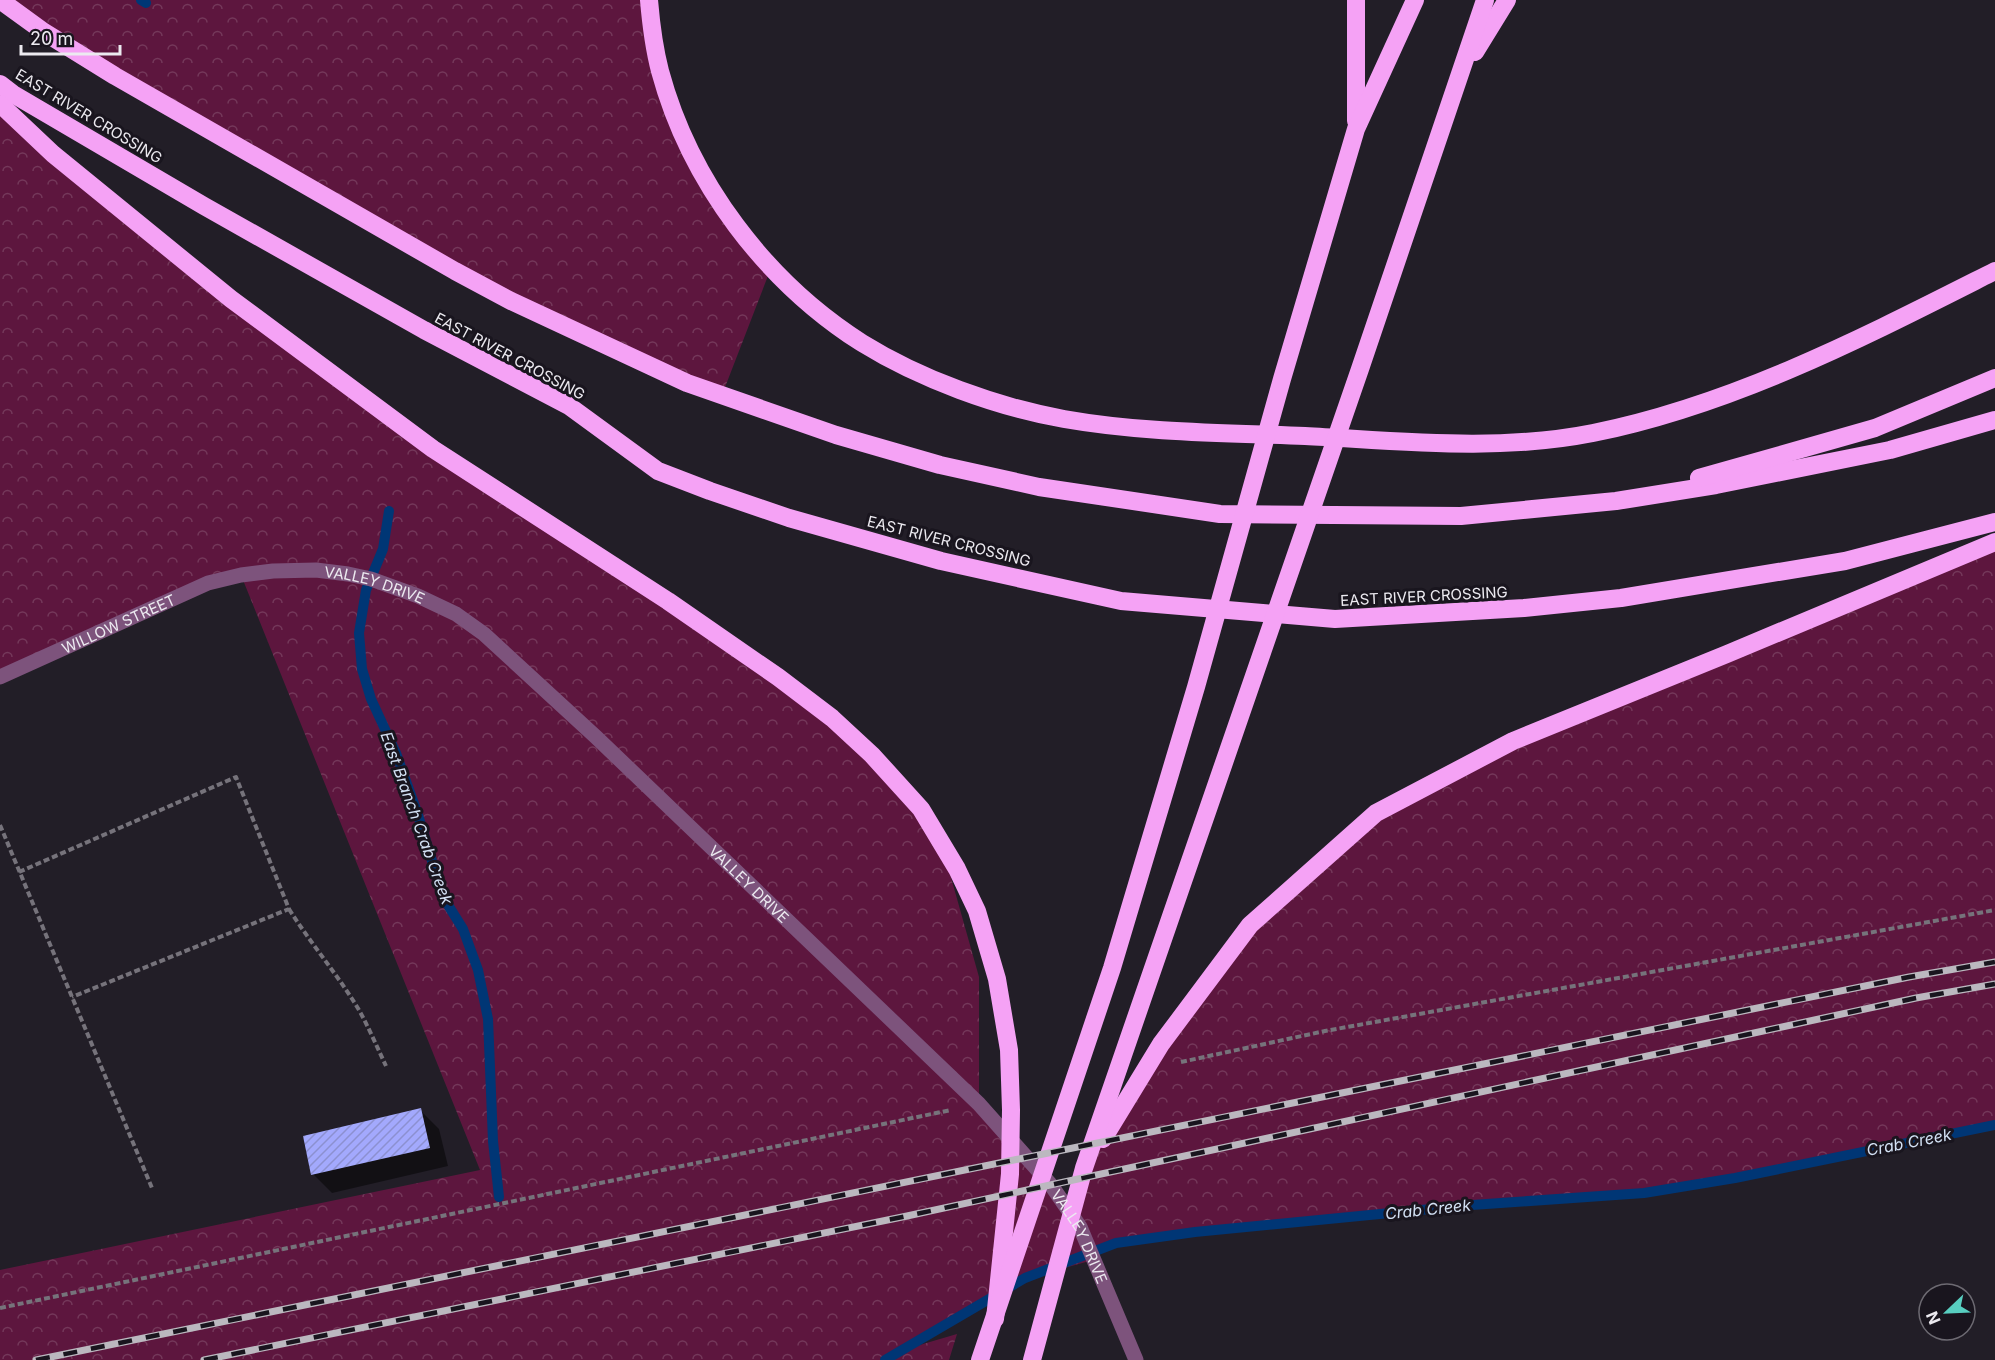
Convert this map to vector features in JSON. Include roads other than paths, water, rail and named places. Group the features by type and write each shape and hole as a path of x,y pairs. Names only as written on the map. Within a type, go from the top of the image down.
{"highway":[{"path":"0,0 45,32 115,75 454,271 511,301 687,383 836,435 940,465 1039,487 1220,514 1461,516 1616,501 1716,485 1890,450 1995,420"},
{"path":"649,0 651,28 660,71 679,126 699,169 730,216 771,268 821,313 862,343 911,370 991,401 1062,419 1125,428 1468,444 1542,441 1593,433 1654,418 1765,381 1883,328 1995,272"},
{"path":"1356,0 1356,129"},
{"path":"980,1360 1112,968 1196,687 1282,379 1356,129 1415,0"},
{"path":"1032,1360 1084,1168 1485,0"},
{"path":"1458,79 1508,0"},
{"name":"EAST RIVER CROSSING","path":"0,84 13,94 204,206 424,330 569,406 658,471 800,521 941,561 1121,601 1335,620 1524,608 1621,598 1845,561 1995,522"},
{"path":"0,104 53,154 231,299 433,449 668,601 778,677 832,718 872,754 921,809 957,869 978,911 998,979 1009,1050 1010,1174 995,1319"},
{"path":"1616,501 1875,428 1995,378"},
{"path":"1084,1168 1161,1044 1250,925 1376,813 1513,741 1995,542"}],"street":[{"name":"VALLEY DRIVE","path":"241,575 273,571 316,570 370,579 418,596 456,614 484,634 596,737 979,1104 1051,1185 1080,1227 1136,1360"},
{"name":"WILLOW STREET","path":"0,676 208,583 241,575"}],"waterway":[{"name":"East Branch Crab Creek","path":"141,0 146,3"},
{"name":"East Branch Crab Creek","path":"389,511 383,549 366,590 359,633 362,669 371,699 396,753 443,897 463,929 478,970 488,1019 493,1141 499,1197"},
{"name":"Crab Creek","path":"885,1360 1025,1278 1116,1243 1195,1232 1472,1205 1644,1193 1735,1178 1995,1125"}],"railway":[{"path":"36,1360 1909,977 1995,962"},
{"path":"204,1360 907,1216 1916,998 1995,984"}]}
